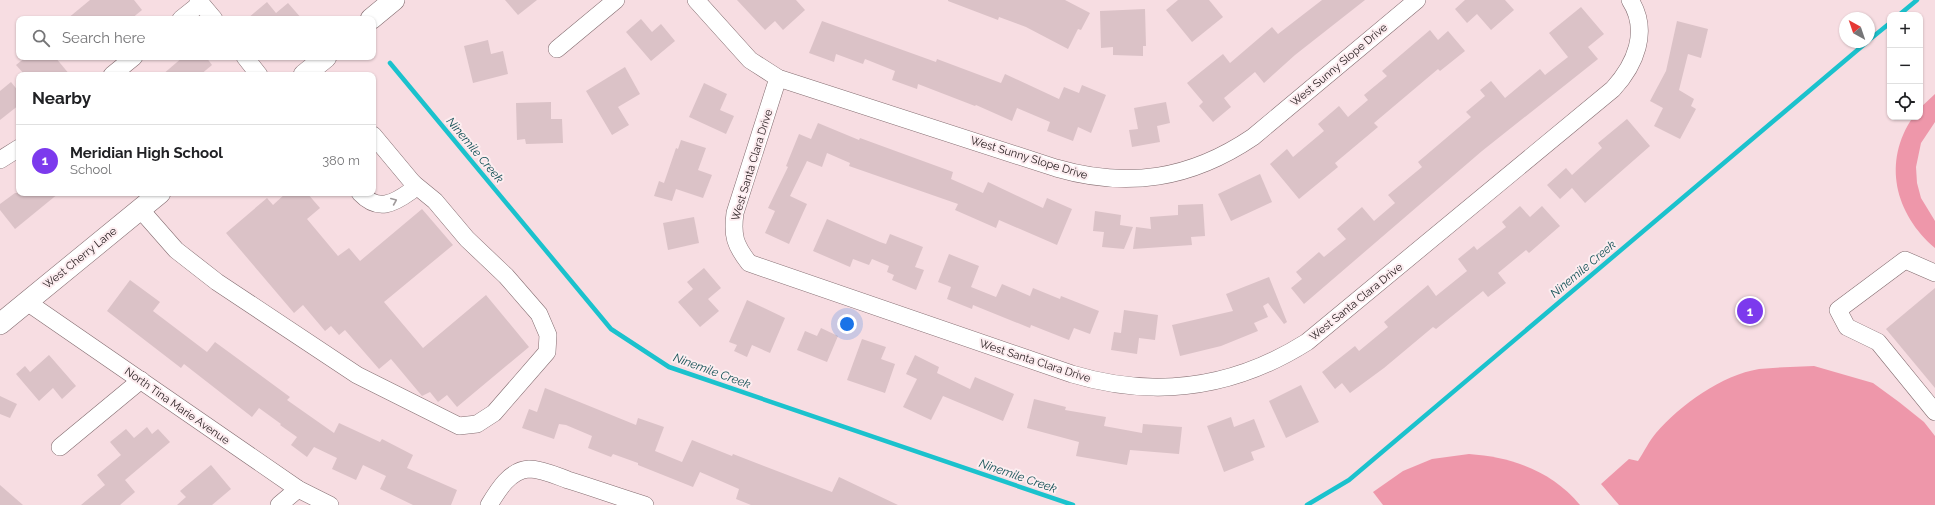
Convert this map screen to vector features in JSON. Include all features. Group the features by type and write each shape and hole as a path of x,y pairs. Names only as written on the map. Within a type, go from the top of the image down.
{"main road":[{"path":"375,16 394,0"},
{"path":"308,72 322,60"},
{"name":"West Cherry Lane","path":"0,324 156,196"}],"street":[{"path":"557,49 616,0"},
{"name":"West Sunny Slope Drive","path":"696,0 750,60 778,78 1074,174 1111,179 1149,178 1186,170 1220,157 1237,148 1253,137 1417,0"},
{"name":"West Santa Clara Drive","path":"778,78 735,213 733,231 738,249 749,263 1072,374 1126,386 1166,388 1203,384 1258,369 1291,352 1322,331 1613,89 1627,74 1635,58 1639,40 1638,21 1630,0"},
{"path":"184,16 200,1 212,16"},
{"path":"116,72 130,60"},
{"path":"247,60 257,72"},
{"path":"140,209 176,250 217,282 357,375 459,426 477,424 494,413 547,352 548,335 539,314 506,276 467,239 434,201 413,183 376,139"},
{"path":"0,160 16,150"},
{"path":"363,196 368,201 385,205 396,202 411,191 413,183"},
{"path":"1935,273 1905,260 1838,310 1847,327 1878,342 1935,412"},
{"name":"North Tina Marie Avenue","path":"27,302 298,489 330,505"},
{"path":"60,447 141,380"},
{"path":"489,505 498,490 507,480 518,473 529,469 547,473 645,505"},
{"path":"279,505 298,489"}],"shaded area":[{"path":"1935,94 1935,122 1921,143 1916,167 1917,183 1921,198 1935,221 1935,248 1910,220 1902,203 1897,187 1896,169 1898,152 1903,134 1911,120 1923,120 1923,105"},
{"path":"1814,366 1873,383 1924,422 1935,436 1935,505 1619,505 1601,484 1629,459 1638,461 1653,436 1666,422 1689,402 1716,385 1745,372 1759,369"},
{"path":"1469,454 1501,458 1530,468 1557,483 1580,505 1383,505 1373,492 1403,471 1432,459"}],"building":[{"path":"90,0 134,0 142,10 135,16 71,16"},
{"path":"505,0 537,0 518,15"},
{"path":"737,0 796,0 805,10 783,30 775,21 765,30"},
{"path":"948,0 1065,0 1090,13 1081,30 1078,29 1068,49 1026,27 999,17 998,20"},
{"path":"1178,0 1209,0 1223,17 1192,42 1166,10"},
{"path":"1322,0 1365,0 1295,55 1264,83 1255,72 1224,98 1231,107 1213,122 1199,106 1203,102 1187,83 1223,54 1230,63 1272,27 1278,34"},
{"path":"1465,0 1505,0 1514,10 1491,30 1477,14 1467,23 1455,9"},
{"path":"267,2 276,13 288,3 299,16 251,16"},
{"path":"1581,7 1604,34 1588,47 1598,59 1482,151 1304,304 1291,288 1302,279 1296,272 1319,252 1324,257 1346,239 1337,229 1362,207 1374,221 1395,203 1388,195 1422,167 1418,162 1471,117 1466,112 1485,96 1480,90 1491,81 1505,98 1540,69 1545,75 1568,57 1549,33"},
{"path":"1145,9 1146,46 1143,46 1143,56 1113,55 1113,47 1101,48 1100,11"},
{"path":"641,19 652,32 661,24 675,41 651,61 626,32"},
{"path":"822,21 936,62 937,59 1001,83 1005,74 1059,99 1064,87 1079,93 1082,85 1106,95 1091,133 1078,127 1073,141 1047,131 1050,122 1017,108 1012,121 976,105 975,106 918,84 917,89 892,80 895,71 865,59 863,64 836,54 834,62 809,53"},
{"path":"1677,21 1708,29 1701,58 1688,54 1679,90 1694,99 1691,106 1696,109 1680,139 1654,126 1663,108 1650,101 1666,71"},
{"path":"1430,30 1438,40 1448,31 1465,51 1440,71 1438,69 1374,123 1378,127 1335,163 1338,167 1299,199 1270,164 1287,149 1293,157 1324,131 1318,124 1339,106 1348,117 1368,100 1364,95 1387,76 1382,71"},
{"path":"488,40 491,54 503,51 508,74 473,83 464,46"},
{"path":"22,60 58,60 68,72 22,72 16,65"},
{"path":"180,60 208,60 212,65 204,72 166,72"},
{"path":"625,67 640,94 618,107 629,125 612,135 586,91"},
{"path":"11,82 16,88 16,107 0,120 0,91"},
{"path":"704,83 727,94 720,110 734,116 726,134 689,117"},
{"path":"551,102 551,119 562,119 563,143 526,144 525,139 517,140 516,103"},
{"path":"1166,102 1170,123 1157,126 1160,142 1132,147 1129,130 1138,129 1134,108"},
{"path":"1627,119 1650,146 1585,203 1572,188 1560,199 1547,185 1566,168 1572,175 1602,148 1598,143"},
{"path":"818,123 859,140 860,138 953,172 951,179 983,193 988,182 1043,208 1047,198 1072,209 1057,245 999,220 996,228 955,210 958,204 849,166 850,163 827,153 822,167 807,161 790,196 807,204 789,244 765,233 775,211 768,208 788,167 786,166 799,134 811,139"},
{"path":"681,140 706,148 698,170 712,175 703,198 676,189 672,201 654,196 659,181 664,183 676,148 678,149"},
{"path":"1260,174 1272,202 1231,221 1218,194"},
{"path":"15,193 16,196 55,196 15,229 0,210 0,204"},
{"path":"283,196 310,196 320,208 307,219 338,256 349,248 360,261 422,209 453,245 384,302 423,348 486,295 529,347 457,407 447,395 438,402 430,392 422,396 391,359 379,369 345,330 339,335 331,326 325,331 303,305 294,313 226,233 267,198 273,205"},
{"path":"1203,204 1205,236 1191,237 1192,245 1133,249 1136,227 1151,229 1150,217 1178,215 1178,205"},
{"path":"1520,206 1530,217 1542,206 1560,226 1529,253 1526,250 1498,273 1506,283 1488,297 1483,291 1436,329 1433,327 1384,368 1350,393 1342,383 1335,389 1322,372 1355,346 1359,351 1388,327 1384,322 1428,285 1436,296 1467,271 1458,259 1474,246 1477,250 1506,227 1502,222"},
{"path":"1095,211 1121,215 1120,225 1133,227 1124,249 1102,247 1104,232 1093,231"},
{"path":"694,217 699,243 668,250 663,223"},
{"path":"827,219 886,244 890,234 923,247 915,267 924,270 916,290 892,280 894,275 887,272 889,266 872,259 869,265 853,259 850,267 813,251"},
{"path":"949,254 979,266 971,287 996,297 1002,284 1030,296 1033,288 1060,299 1061,296 1099,311 1090,334 1074,328 1069,340 1031,325 1030,328 973,305 972,309 947,299 951,287 938,282"},
{"path":"704,268 721,288 708,299 719,311 700,327 678,302 693,289 687,282"},
{"path":"1269,277 1287,322 1284,324 1268,303 1263,306 1268,317 1254,323 1258,331 1221,346 1180,356 1172,325 1233,311 1226,294"},
{"path":"130,280 160,302 153,311 207,352 215,342 290,397 287,400 334,433 339,423 380,442 382,439 413,455 407,468 457,490 451,505 413,505 380,489 386,476 363,465 356,480 332,469 337,458 314,447 307,457 291,445 297,437 280,425 281,424 259,408 252,417 184,364 181,368 107,311"},
{"path":"1935,288 1935,388 1886,329"},
{"path":"747,300 785,318 770,353 752,345 747,357 734,351 737,345 729,342"},
{"path":"1124,310 1158,315 1155,340 1139,338 1137,354 1111,350 1114,332 1121,333"},
{"path":"821,328 838,336 827,362 797,350 805,331 817,336"},
{"path":"862,339 886,347 881,359 895,364 885,393 847,380"},
{"path":"49,355 76,386 62,399 53,388 39,401 16,374 25,366 30,372"},
{"path":"915,355 939,367 937,373 970,389 975,377 1014,394 1003,421 943,396 931,420 903,407 917,379 906,374"},
{"path":"1301,385 1319,422 1286,438 1269,401"},
{"path":"545,388 636,425 638,418 664,427 655,451 682,462 692,440 832,492 839,477 898,505 751,505 736,499 739,489 700,472 693,487 638,465 638,463 613,454 611,457 588,448 592,436 566,425 559,424 554,439 522,428 529,409 537,412"},
{"path":"0,396 17,404 10,418 0,414"},
{"path":"1034,399 1066,407 1065,410 1106,417 1104,426 1142,433 1143,424 1182,427 1179,454 1130,450 1127,465 1076,456 1079,442 1027,428"},
{"path":"1231,417 1234,427 1254,419 1265,447 1251,452 1254,460 1224,472 1207,426"},
{"path":"147,427 152,434 158,429 170,442 125,480 135,492 120,505 81,505 105,485 97,475 121,455 110,442 126,429 134,438"},
{"path":"211,465 231,489 212,505 177,505 186,497 180,491"},
{"path":"0,485 23,505 0,505"}],"waterway":[{"name":"Ninemile Creek","path":"1903,12 1917,0"},
{"name":"Ninemile Creek","path":"1875,35 1887,25"},
{"name":"Ninemile Creek","path":"1307,505 1349,480 1860,48"},
{"name":"Ninemile Creek","path":"390,63 611,329 669,367 1073,505"}],"place":[{"name":"Meridian High School","path":"1750,311"}]}
